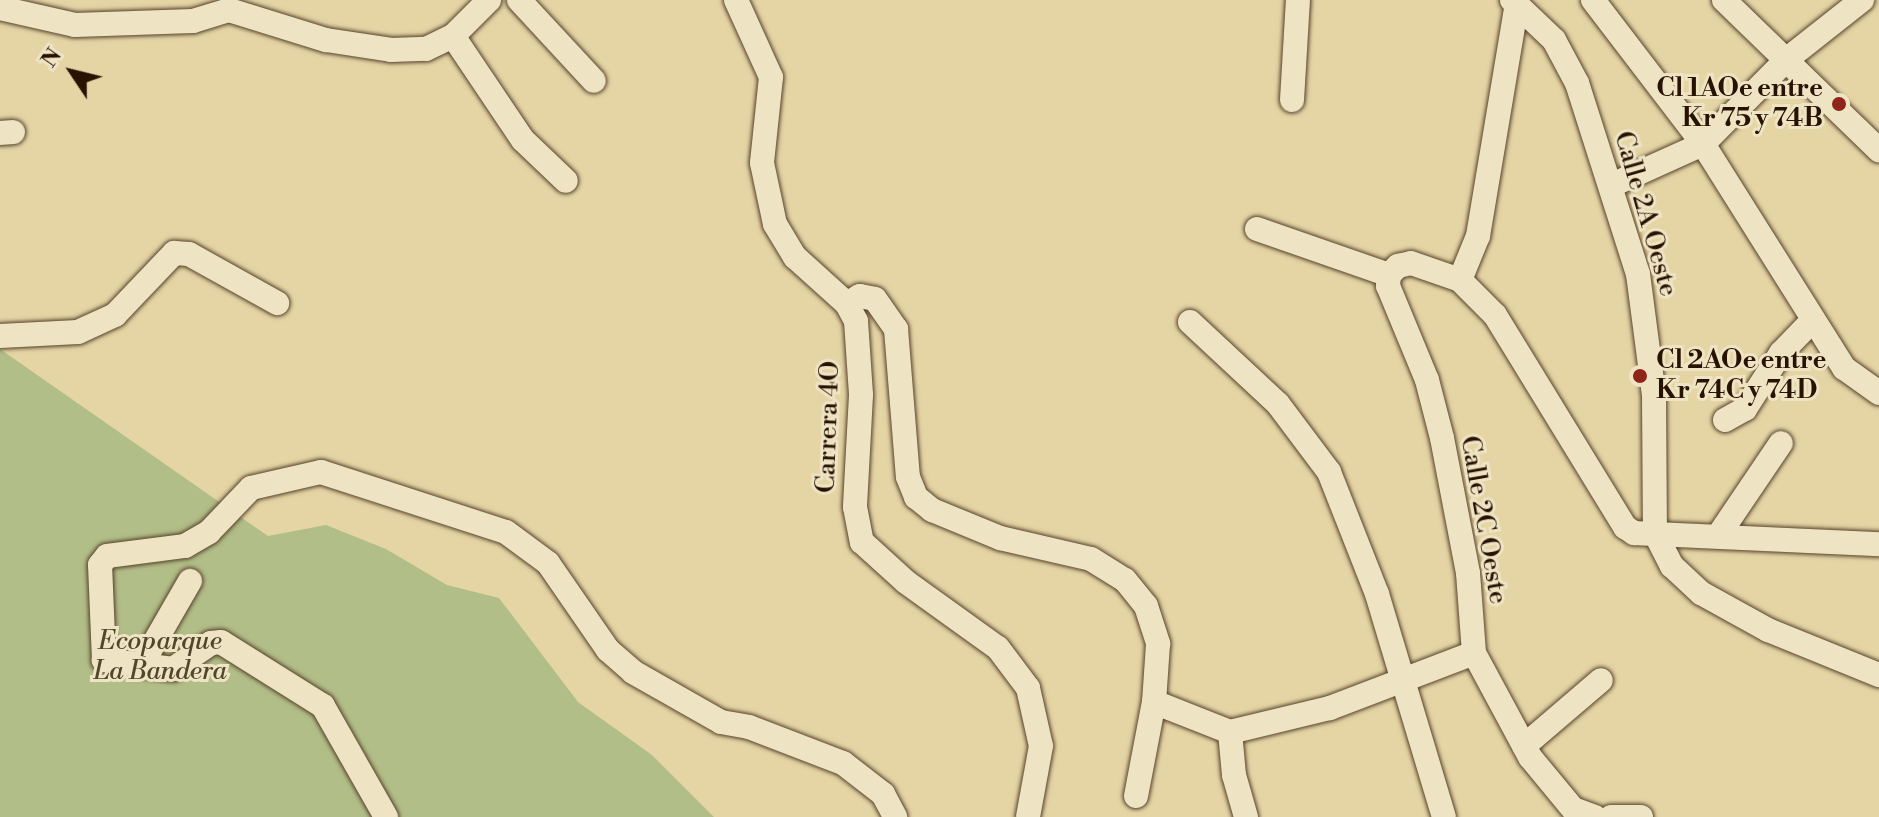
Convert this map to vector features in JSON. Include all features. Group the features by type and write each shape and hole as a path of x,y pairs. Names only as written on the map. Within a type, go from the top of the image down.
{"street":[{"path":"0,8 75,25 193,21 227,5 326,40 391,50 426,49 453,36 489,0"},
{"path":"519,0 594,81"},
{"path":"736,0 771,77 762,163 775,224 795,257 847,304 860,296 875,299 896,329 908,477 916,497 932,510 1000,538 1091,559 1125,580 1146,606 1158,644 1154,702 1136,796"},
{"path":"1292,100 1298,0"},
{"path":"1593,0 1703,144 1844,368 1879,393"},
{"path":"1724,0 1879,150"},
{"path":"1612,185 1703,144 1786,60 1862,0"},
{"path":"1460,280 1478,236 1516,1"},
{"name":"Calle 2A Oeste","path":"1516,1 1554,40 1577,83 1638,274 1648,340 1655,533 1672,566 1701,593 1768,630 1879,675"},
{"path":"453,36 523,140 566,181"},
{"path":"1257,229 1389,275 1411,263 1460,280 1495,315 1625,527 1655,533 1879,544"},
{"path":"0,336 78,332 115,315 174,253 189,254 277,303"},
{"name":"Calle 2C Oeste","path":"1389,275 1388,286 1427,380 1442,438 1468,573 1474,653 1524,746 1573,809 1595,817"},
{"name":"Carrera 4O","path":"847,304 856,321 860,354 855,507 862,542 906,582 998,648 1028,688 1041,746 1028,817"},
{"path":"1725,420 1745,409 1781,353 1813,320"},
{"path":"1190,322 1278,404 1329,472 1377,594 1444,817"},
{"path":"1718,536 1781,443"},
{"path":"386,817 323,706 304,691 216,641 173,669 104,660 100,565 107,556 185,546 209,532 251,488 321,472 518,538 548,563 608,650 633,672 721,722 749,727 843,763 883,794 895,817"},
{"path":"142,664 190,581"},
{"path":"1154,702 1230,732 1330,708 1474,653"},
{"path":"1524,746 1601,680"},
{"path":"1230,732 1234,775 1246,817"},
{"path":"1611,817 1641,817"}],"green space":[{"name":"Ecoparque La Bandera","path":"0,349 268,536 326,525 386,549 447,585 499,598 578,702 652,755 714,817 0,817"}],"place":[{"name":"Cl 1AOe entre Kr 75 y 74B","path":"1839,104"},
{"name":"Cl 2AOe entre Kr 74C y 74D","path":"1640,376"}]}
